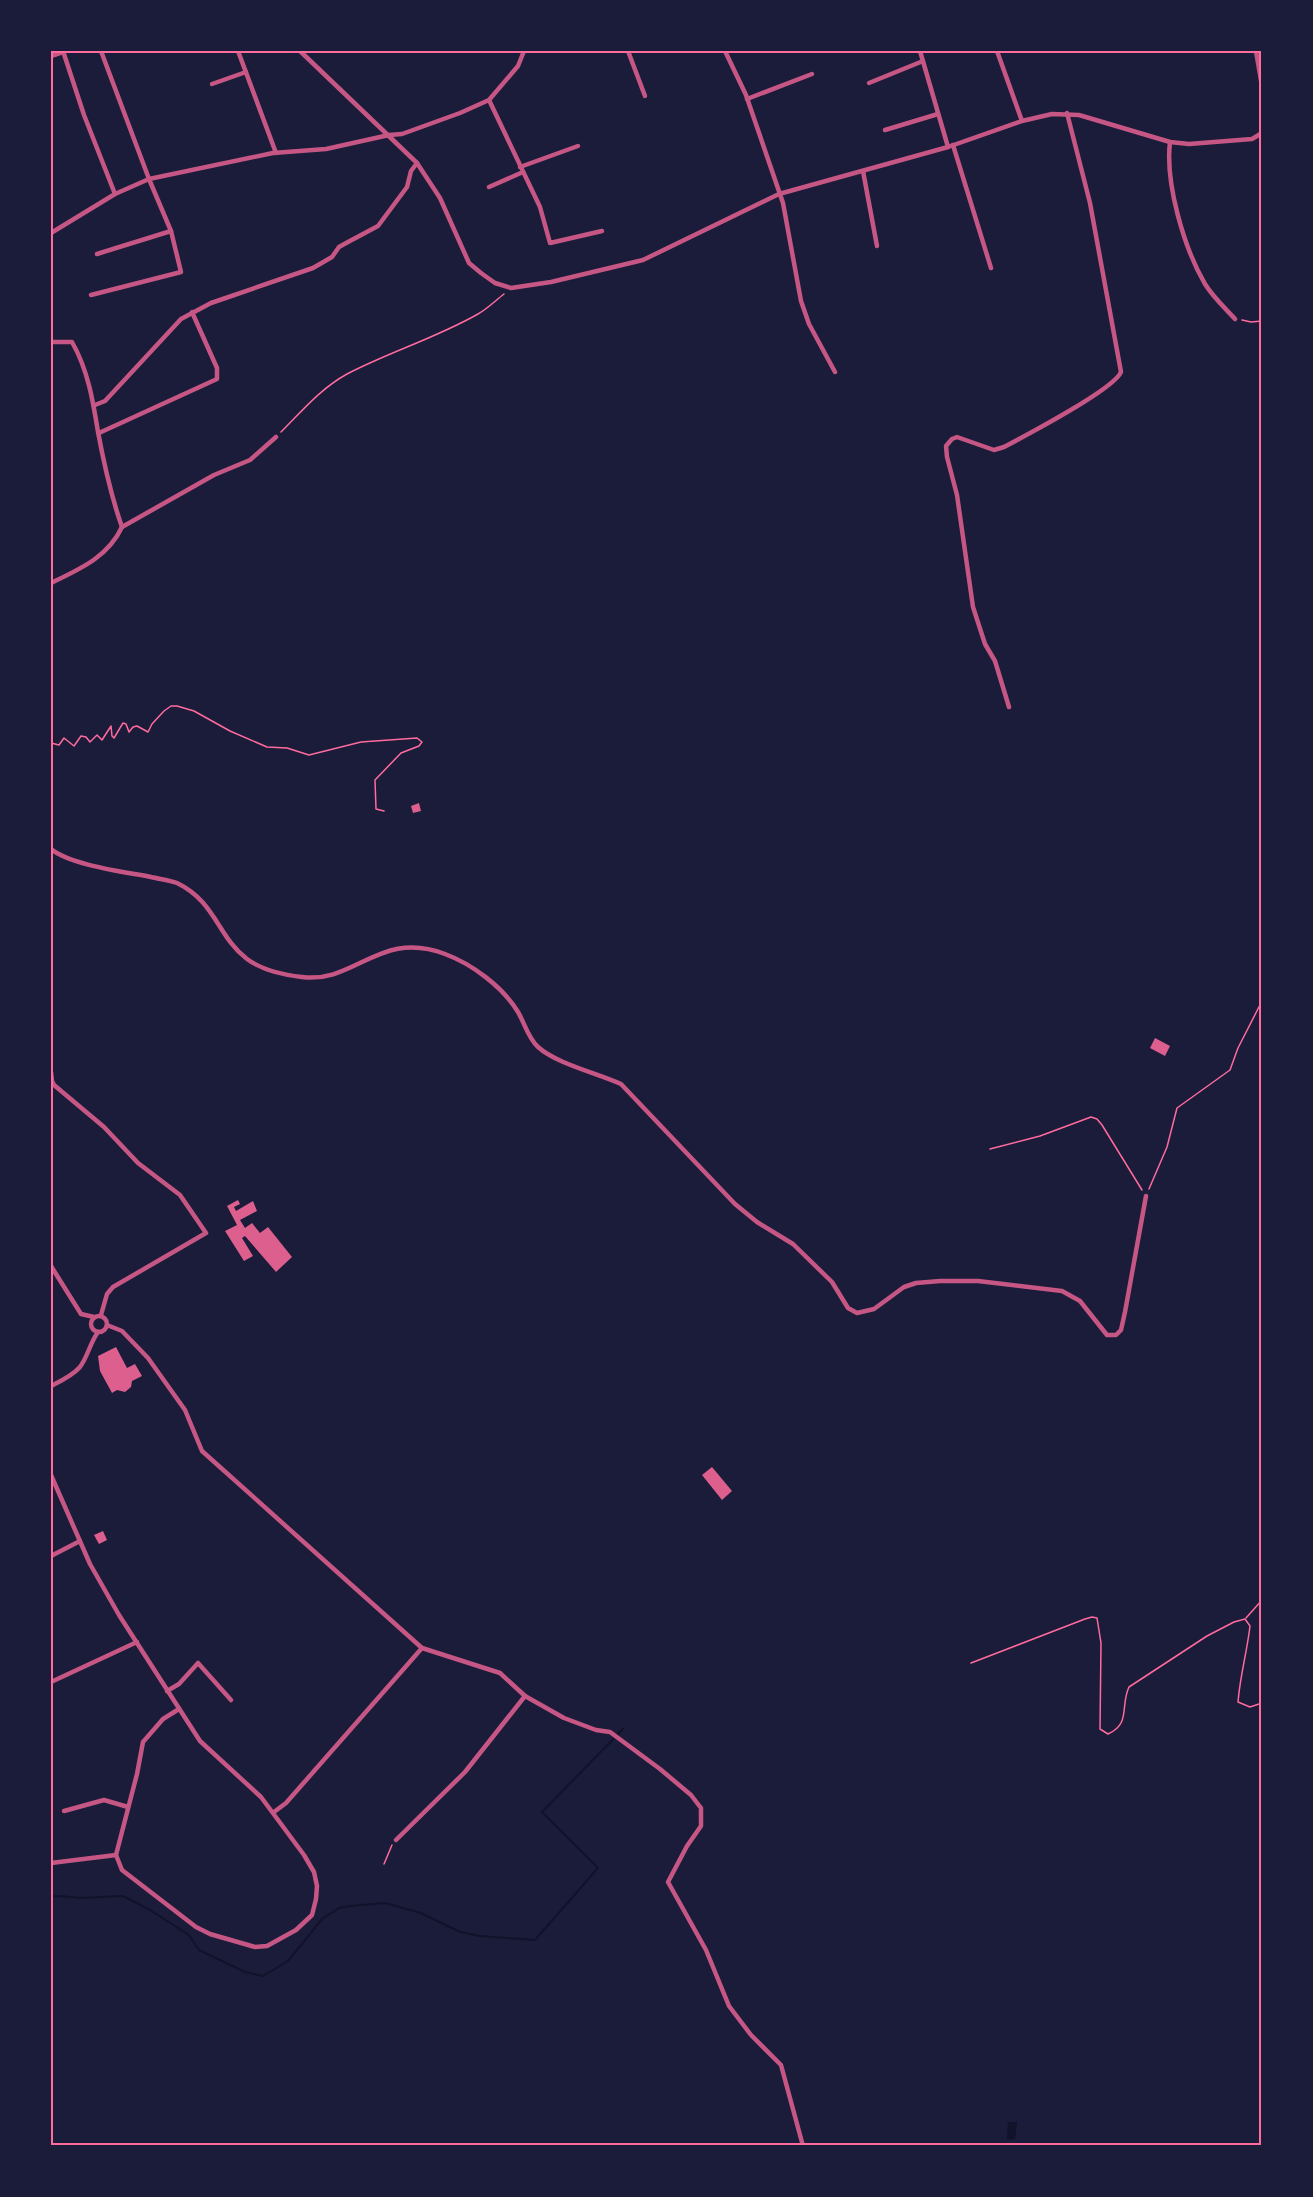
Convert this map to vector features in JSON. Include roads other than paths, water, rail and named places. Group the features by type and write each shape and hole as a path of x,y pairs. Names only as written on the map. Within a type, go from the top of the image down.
{"street":[{"path":"51,56 63,51 84,115 115,194"},
{"path":"90,295 181,272 171,231 101,51"},
{"path":"238,51 276,153"},
{"path":"300,51 417,163 440,198 469,262 495,283 511,288 551,282 643,260 779,194 950,146 1023,121 1052,114 1067,113 1090,117 1170,142 1189,144 1252,139 1262,133"},
{"path":"51,233 115,194 149,179 276,153 326,149 402,134 460,113 489,100 518,66 524,51"},
{"path":"628,51 645,96"},
{"path":"725,51 747,99 779,194 791,242 801,301 809,324 835,372"},
{"path":"920,51 938,114 991,268"},
{"path":"997,51 1023,121"},
{"path":"1256,51 1262,86"},
{"path":"869,83 923,61"},
{"path":"212,84 246,72"},
{"path":"747,99 812,74"},
{"path":"489,100 540,207 550,243 602,231"},
{"path":"1009,707 995,662 985,644 973,608 957,495 946,446 957,437 994,450 1004,447 1118,378 1120,372 1090,203 1067,113"},
{"path":"885,130 938,114"},
{"path":"1170,142 1171,189 1193,261 1206,285 1235,319"},
{"path":"489,187 521,169 578,146"},
{"path":"95,405 105,401 171,327 192,312 230,296 301,273 332,257 339,248 378,226 407,187 411,171 417,163"},
{"path":"863,171 877,246"},
{"path":"98,254 171,231"},
{"path":"99,433 217,379 218,368 192,312"},
{"path":"51,342 72,342 78,352 95,405 113,502 122,527"},
{"path":"51,583 94,561 108,550 122,527 214,475 250,460 276,437"},
{"path":"51,849 90,865 175,882 195,894 211,911 229,940 246,959 264,969 303,978 324,976 396,948 426,948 462,961 500,989 518,1011 536,1046 550,1056 621,1084 735,1204 757,1222 801,1251 832,1282 848,1308 857,1313 874,1309 904,1287 916,1283 978,1281 1062,1291 1080,1301 1107,1335 1116,1335 1121,1330 1125,1312 1146,1196"},
{"path":"51,1072 54,1085 104,1127 138,1163 180,1195 206,1233 113,1287 107,1294 101,1316"},
{"path":"51,1266 81,1314 101,1316 107,1321 107,1325"},
{"path":"94,1317 91,1323 93,1329 98,1332"},
{"path":"51,1386 80,1367 91,1342 107,1325"},
{"path":"107,1325 122,1331 148,1358 185,1410 202,1451 422,1648 500,1674 525,1696 564,1718 596,1730 610,1732 691,1795 701,1808 701,1826 687,1846 668,1882 706,1950 729,2006 751,2035 781,2065 803,2146"},
{"path":"51,1475 90,1564 136,1642 200,1741 246,1781 274,1812 314,1872 316,1899 312,1915 296,1930 267,1946 255,1947 210,1934 196,1926 122,1870 116,1855 138,1774 143,1742 163,1719 179,1709"},
{"path":"51,1556 80,1541"},
{"path":"51,1682 136,1642"},
{"path":"274,1812 286,1803 422,1648"},
{"path":"167,1691 179,1684 198,1663 231,1700"},
{"path":"396,1840 465,1773 525,1696"},
{"path":"64,1811 104,1800 128,1807"},
{"path":"51,1863 116,1855"}],"waterway":[{"path":"51,1897 123,1896 189,1935 199,1950 245,1972 263,1976 288,1961 322,1919 339,1908 350,1906 385,1903 421,1913 460,1932 480,1936 535,1940 598,1868 542,1812 624,1728"}]}
